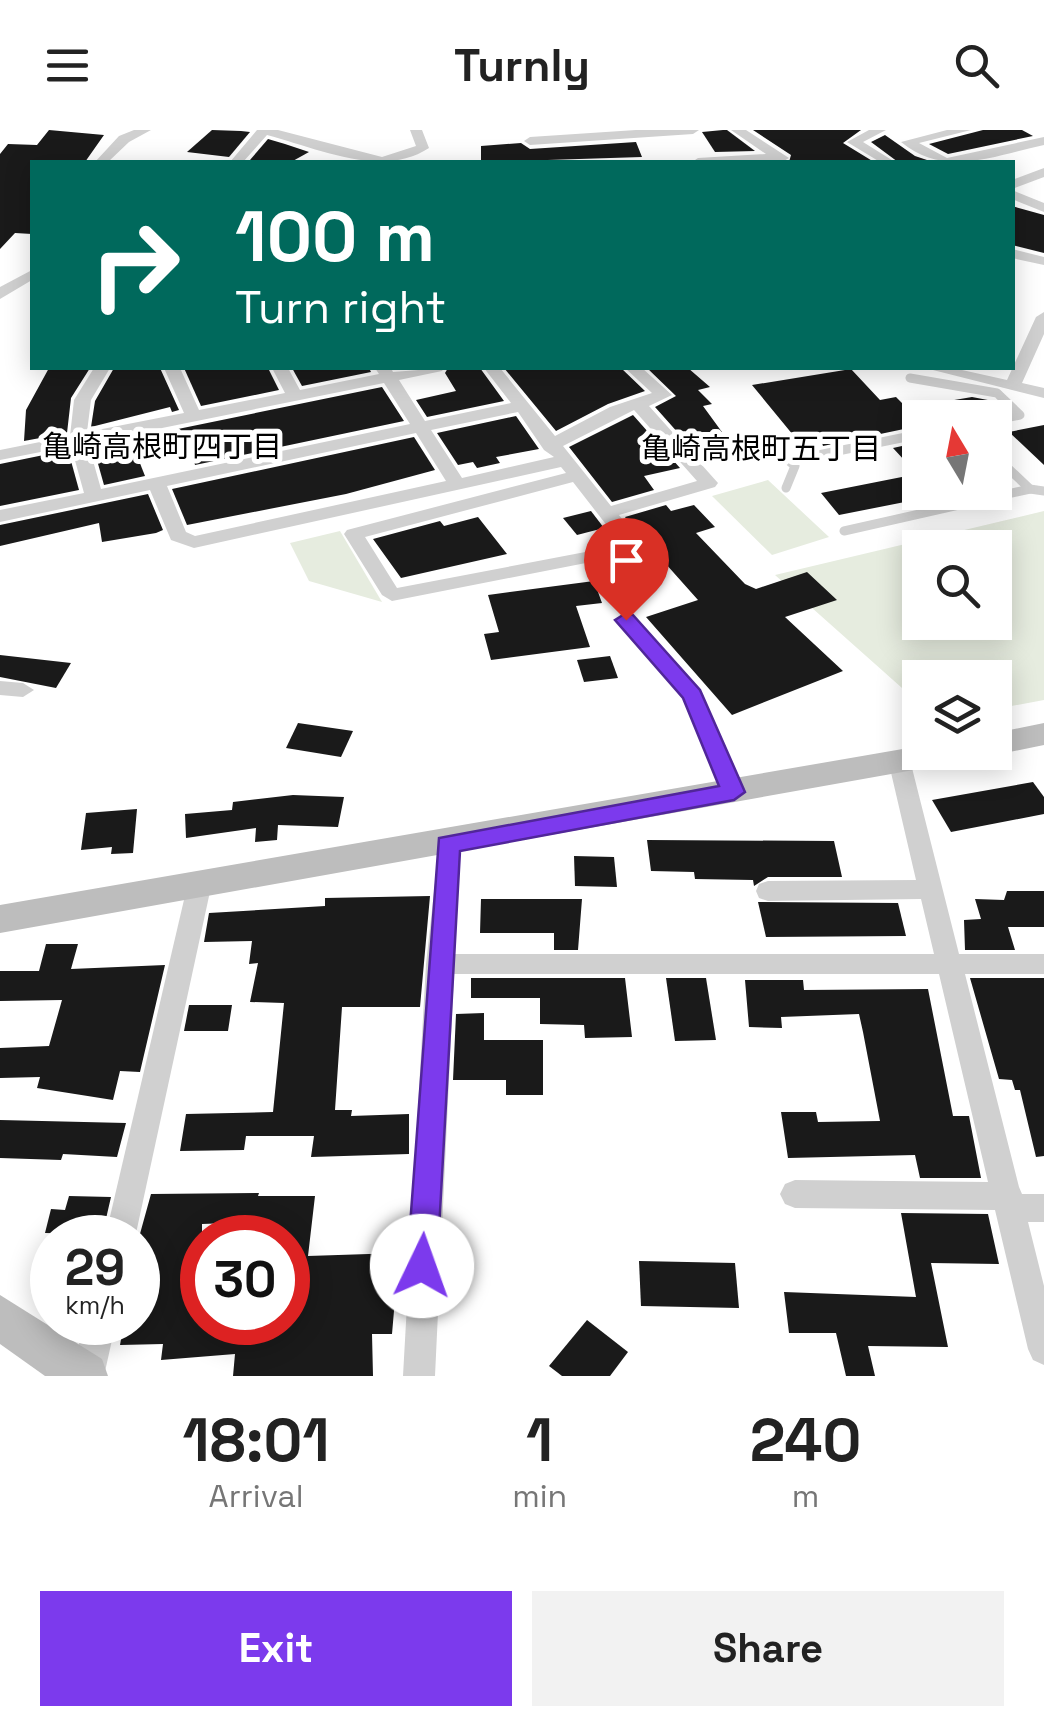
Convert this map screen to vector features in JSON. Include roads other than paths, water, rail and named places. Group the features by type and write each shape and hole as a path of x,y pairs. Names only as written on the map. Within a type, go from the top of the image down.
{"street":[{"path":"103,160 124,140 146,130"},
{"path":"238,160 264,130 375,160"},
{"path":"388,160 422,148 416,130"},
{"path":"536,160 528,135 693,130"},
{"path":"737,130 785,160"},
{"path":"880,130 853,142 885,160"},
{"path":"942,160 908,142 965,130"},
{"path":"955,160 1044,141"},
{"path":"1015,183 1044,172"},
{"path":"1015,195 1041,207"},
{"path":"1015,216 1041,207"},
{"path":"1015,254 1044,261"},
{"path":"0,294 30,275"},
{"path":"1012,386 1044,317"},
{"path":"94,497 78,439 79,403 101,370"},
{"path":"173,370 194,417"},
{"path":"281,370 295,396"},
{"path":"0,455 295,396 386,372 411,370"},
{"path":"493,370 563,461 635,548 392,595 354,534 563,461 637,403 664,396 635,370"},
{"path":"942,370 1044,393"},
{"path":"386,372 457,484"},
{"path":"607,514 709,484 637,403"},
{"path":"0,516 520,406"},
{"path":"157,484 178,536 194,542 563,461"},
{"path":"1012,741 1044,734"},
{"path":"0,919 900,764 1044,1349"},
{"path":"419,1376 448,844"},
{"path":"125,1215 198,887"},
{"path":"768,891 931,889"},
{"path":"439,964 1044,964"},
{"path":"795,1194 1009,1202 1044,1208"},
{"path":"0,1317 87,1376 94,1345"}],"lane":[{"path":"910,378 996,393 1004,400"},
{"path":"786,488 795,466 790,460 902,439"},
{"path":"1012,472 1030,489"},
{"path":"844,531 1030,489 1044,491"},
{"path":"626,620 692,695 734,792"}],"district":[{"name":"亀崎高根町四丁目","path":"162,446"},
{"name":"亀崎高根町五丁目","path":"761,448"}]}
